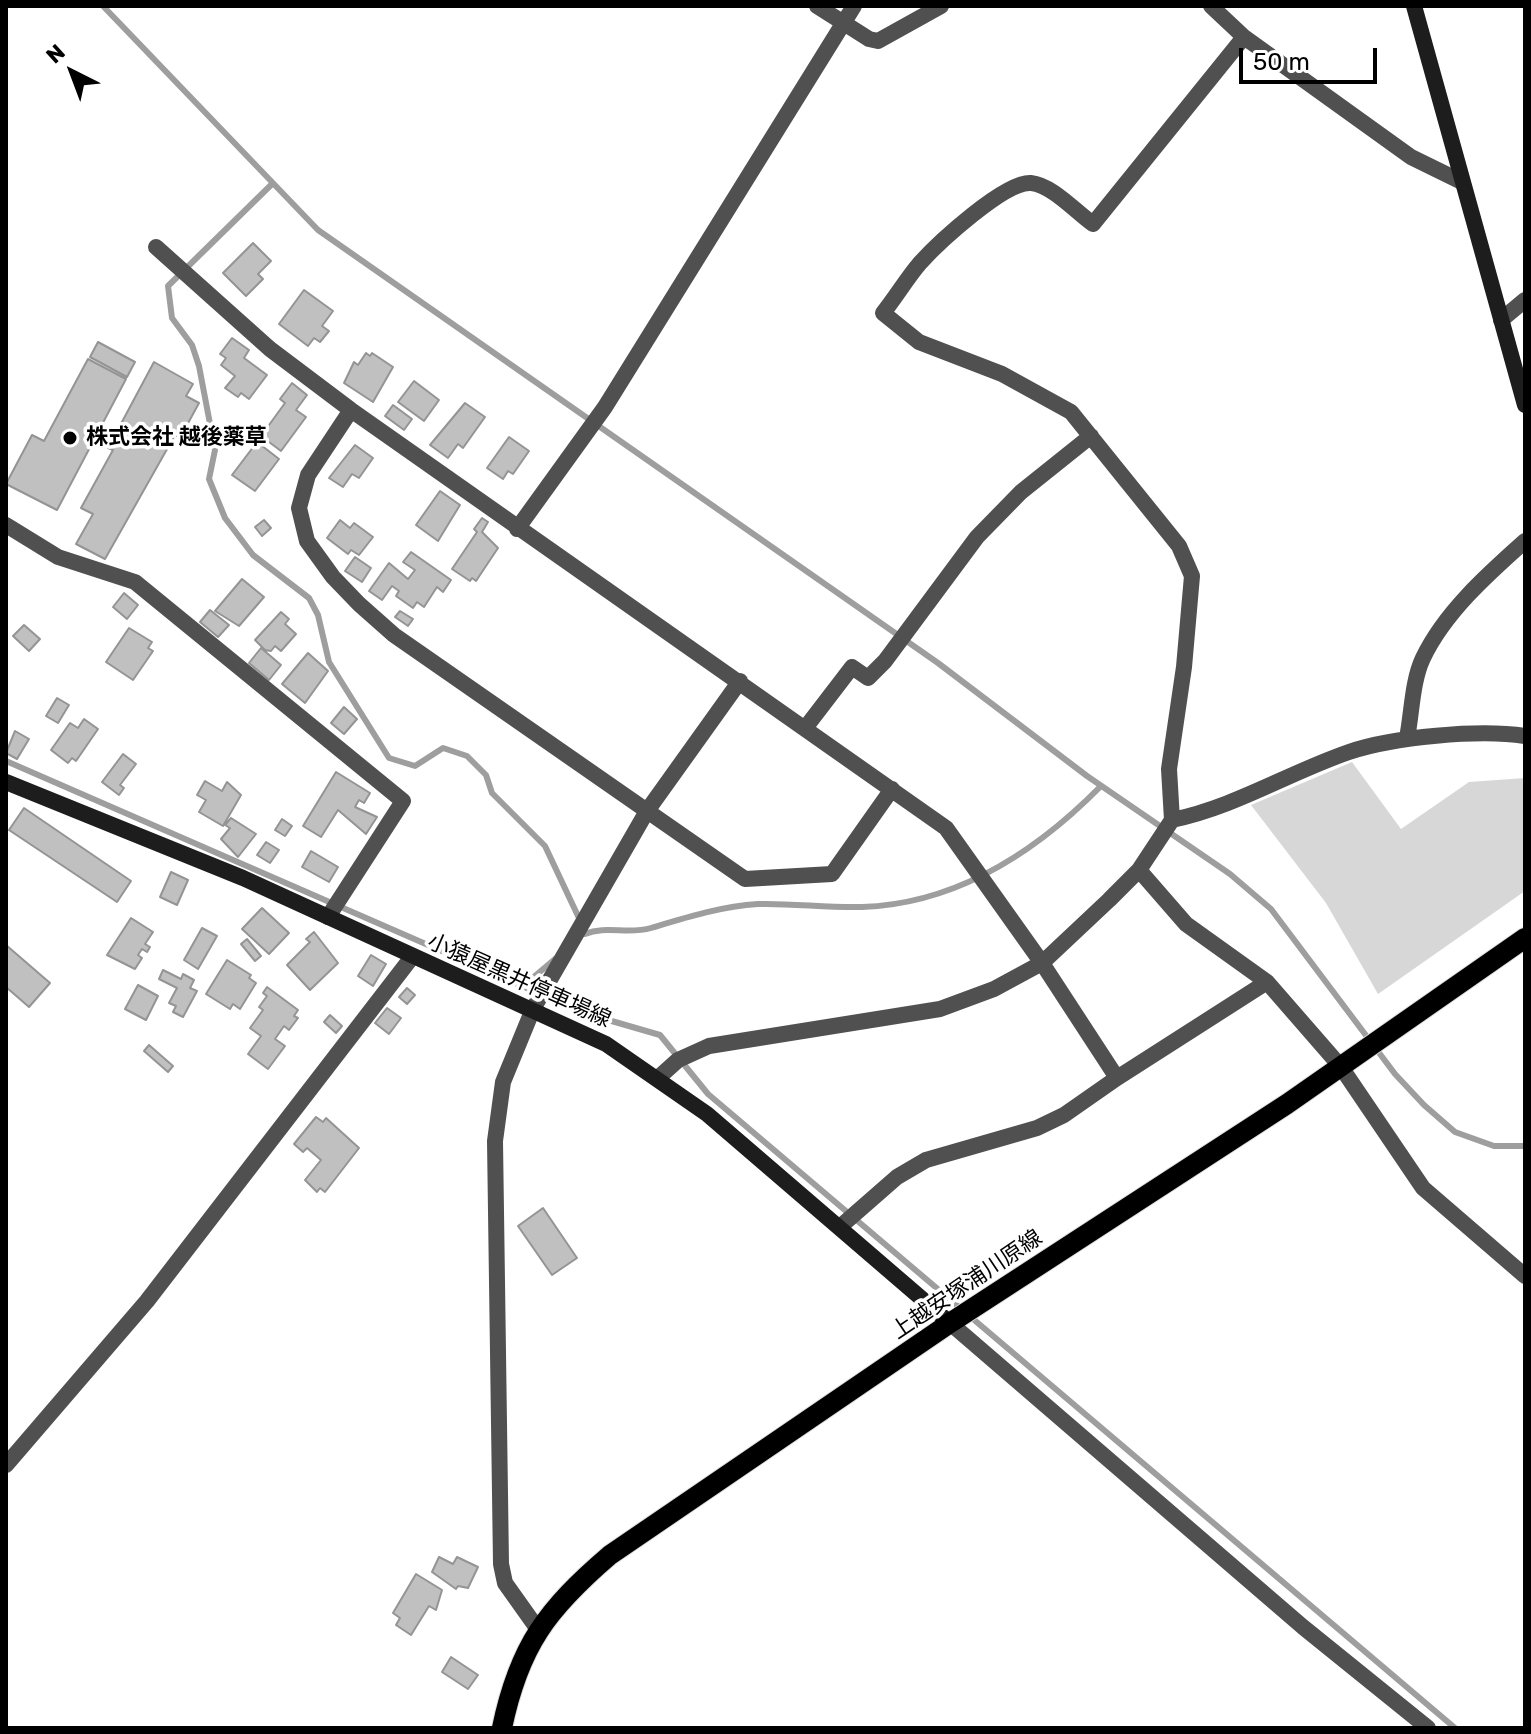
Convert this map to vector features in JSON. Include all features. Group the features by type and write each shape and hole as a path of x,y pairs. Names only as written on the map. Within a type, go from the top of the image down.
{"main road":[{"path":"1414,6 1525,405"},
{"name":"小猿屋黒井停車場線","path":"6,782 119,826 328,917 606,1044 707,1114 841,1226 950,1323"},
{"name":"上越安塚浦川原線","path":"502,1728 509,1692 537,1628 579,1581 610,1555 950,1323 1341,1067 1525,938"}],"street":[{"path":"817,6 878,41 941,6"},
{"path":"517,529 605,407 854,6"},
{"path":"1211,6 1244,37 1411,157 1462,182"},
{"path":"658,1078 678,1060 709,1046 940,1009 994,989 1042,963 1139,870 1172,820 1169,769 1184,667 1192,576 1179,546 1071,412 1035,390 919,342 883,313 921,262 993,200 1015,187 1030,183 1047,189 1093,224 1244,37"},
{"path":"156,247 270,349 351,410 946,828 1042,963 1117,1078"},
{"path":"1501,320 1525,300"},
{"path":"351,410 308,475 299,508 307,541 333,577 394,635 745,879 832,874 892,789"},
{"path":"806,727 852,667 868,678 885,661 977,537 1021,492 1091,436"},
{"path":"6,525 58,557 135,582 403,801 328,917"},
{"path":"1407,738 1422,660 1448,619 1486,576 1525,541"},
{"path":"537,1628 505,1583 501,1564 495,1141 503,1082 533,1009 647,811 740,681"},
{"path":"1172,820 1213,812 1350,752 1407,738 1525,736"},
{"path":"1139,870 1186,924 1267,982 1341,1067 1423,1188 1525,1276"},
{"path":"6,1465 147,1301 412,957"},
{"path":"841,1226 897,1177 926,1160 1037,1128 1064,1115 1267,982"},
{"path":"950,1323 1303,1627 1428,1728"}],"shaded area":[{"path":"1352,762 1401,829 1469,782 1525,778 1525,891 1378,994 1326,903 1251,805"}],"building":[{"path":"253,243 271,261 258,274 263,279 246,296 223,273"},
{"path":"304,290 333,311 322,326 329,331 320,342 314,338 308,346 279,324"},
{"path":"232,338 249,350 244,358 267,375 249,399 241,393 238,397 225,388 235,376 221,365 226,358 220,354"},
{"path":"98,342 135,362 127,377 90,357"},
{"path":"366,353 370,356 372,353 393,367 373,402 344,383 354,362 358,365"},
{"name":"株式会社 越後薬草","path":"88,359 126,379 57,510 6,484 32,435 44,441"},
{"path":"154,362 193,384 186,396 199,403 180,438 175,435 105,559 76,544 93,514 81,508 113,450 108,448"},
{"path":"414,381 439,400 424,421 398,402"},
{"path":"292,383 307,395 296,410 306,417 281,451 261,436 285,403 280,399"},
{"path":"465,403 485,417 463,448 458,444 448,458 430,445"},
{"path":"393,405 412,419 404,430 385,416"},
{"path":"509,437 529,451 513,474 508,471 503,479 487,468"},
{"path":"257,442 279,459 255,491 232,475"},
{"path":"355,445 373,458 359,478 352,474 343,487 329,478"},
{"path":"440,491 460,505 438,541 416,525"},
{"path":"482,518 488,522 482,532 498,548 476,581 472,578 470,581 452,569 477,532 474,529"},
{"path":"264,520 271,528 262,536 255,527"},
{"path":"340,520 350,528 354,523 373,537 359,555 351,550 348,554 327,538"},
{"path":"411,552 451,580 443,592 437,587 424,607 417,602 413,608 396,596 399,591 392,586 382,600 369,591 389,563 408,579 415,570 403,562"},
{"path":"355,557 371,568 362,582 345,571"},
{"path":"242,579 264,597 239,626 215,611"},
{"path":"124,593 138,605 127,619 113,607"},
{"path":"210,610 229,625 218,637 200,622"},
{"path":"400,611 413,619 408,626 395,617"},
{"path":"281,612 289,619 285,624 296,634 281,651 275,646 271,651 265,650 255,640"},
{"path":"24,625 40,639 29,651 13,636"},
{"path":"129,628 152,642 148,648 153,651 133,680 106,662"},
{"path":"261,648 281,665 269,680 249,663"},
{"path":"308,653 328,671 305,703 282,684"},
{"path":"57,698 69,705 58,723 46,716"},
{"path":"344,707 357,719 344,734 331,723"},
{"path":"84,719 98,729 76,761 72,758 68,763 51,750 70,723 78,728"},
{"path":"15,731 29,739 17,759 6,753"},
{"path":"123,754 136,764 120,785 124,788 119,795 102,782"},
{"path":"336,772 370,793 364,803 359,800 355,807 377,817 366,834 338,810 321,837 303,826"},
{"path":"205,781 222,791 227,782 241,795 223,826 199,812 206,800 197,795"},
{"path":"24,808 131,881 117,902 9,830"},
{"path":"231,818 256,834 238,857 221,839 230,828 225,825"},
{"path":"282,819 292,826 285,836 275,830"},
{"path":"266,842 279,850 270,863 257,855"},
{"path":"311,851 338,867 329,882 302,867"},
{"path":"171,872 188,880 177,905 160,897"},
{"path":"262,908 289,933 269,954 242,929"},
{"path":"131,918 153,932 145,944 150,947 147,952 142,949 138,955 142,958 135,969 107,955"},
{"path":"202,928 217,936 198,969 184,960"},
{"path":"314,932 338,963 310,990 287,965 310,942 306,939"},
{"path":"247,939 261,956 255,961 241,944"},
{"path":"6,945 50,983 29,1007 6,987"},
{"path":"371,955 386,964 373,986 358,976"},
{"path":"227,960 251,975 249,978 256,983 240,1009 233,1004 230,1009 206,994"},
{"path":"163,970 181,979 183,974 194,980 190,988 197,991 183,1017 173,1012 176,1006 169,1003 177,988 159,979"},
{"path":"138,985 158,996 146,1020 125,1009"},
{"path":"267,987 298,1010 294,1016 298,1018 289,1030 284,1026 275,1039 285,1046 268,1069 248,1054 261,1036 250,1028 263,1010 259,1007 267,996 263,993"},
{"path":"407,988 415,995 407,1004 399,997"},
{"path":"387,1008 401,1018 389,1034 375,1023"},
{"path":"330,1015 342,1026 336,1033 324,1022"},
{"path":"149,1045 173,1066 168,1072 144,1051"},
{"path":"316,1117 323,1122 326,1118 359,1148 325,1192 320,1188 317,1192 305,1180 321,1160 307,1148 303,1152 294,1144"},
{"path":"543,1208 577,1258 552,1275 518,1226"},
{"path":"439,1557 453,1564 457,1557 478,1567 468,1588 458,1586 456,1589 432,1572"},
{"path":"416,1574 442,1590 436,1610 429,1606 411,1635 396,1625 400,1618 393,1613"},
{"path":"451,1657 478,1675 468,1689 442,1672"}],"waterway":[{"path":"103,6 318,230 938,663 1087,776 1230,874 1271,909 1395,1074 1424,1105 1455,1132 1494,1146 1525,1146"},
{"path":"272,184 168,286 172,318 192,345 199,366 215,450 209,479 225,518 253,555 309,598 318,615 329,662 389,758 415,766 443,748 467,756 486,775 492,793 545,846 586,933"},
{"path":"6,761 584,1013 660,1035 708,1094 1455,1728"},
{"path":"585,934 601,930 642,930 744,905 862,907 897,904 930,896 962,885 1022,852 1050,832 1101,786"},
{"path":"522,987 555,959"}],"place":[{"name":"株式会社 越後薬草","path":"70,438"}]}
